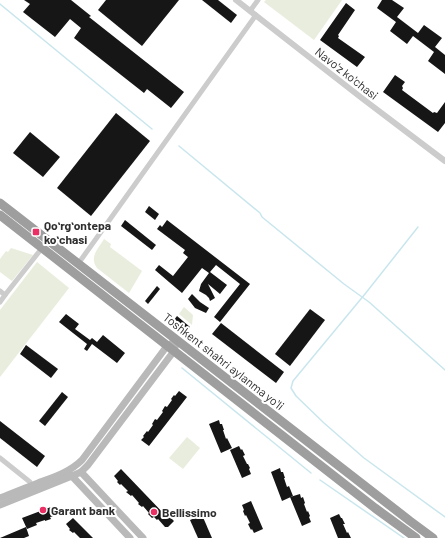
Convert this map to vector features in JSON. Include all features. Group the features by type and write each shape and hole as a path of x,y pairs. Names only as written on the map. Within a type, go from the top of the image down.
{"highway":[{"name":"Toshkent shahri aylanma yoʻli","path":"0,203 433,538"},
{"name":"Toshkent shahri aylanma yoʻli","path":"0,215 323,468 416,538"},
{"path":"323,468 330,466 330,459"},
{"path":"375,508 377,502 382,500"}],"main road":[{"path":"0,498 32,486 81,472 105,444 177,340"},
{"path":"0,505 70,474 171,349"},
{"path":"81,472 143,538"},
{"path":"70,474 130,538"}],"street":[{"name":"Navo'z ko'chasi","path":"236,0 362,99 445,161"},
{"path":"250,11 258,0"},
{"path":"78,264 256,15"},
{"path":"0,302 42,248"},
{"path":"0,292 5,295"},
{"path":"0,458 30,482 32,486"}],"green space":[{"path":"266,0 342,0 314,40 264,2"},
{"path":"104,239 111,244 110,247 142,271 129,293 97,268 95,264 95,253"},
{"path":"11,248 33,255 12,281 0,272 0,259 6,251 8,252"},
{"path":"37,262 69,288 0,377 0,310"},
{"path":"184,307 193,315 192,325 179,314"},
{"path":"187,437 200,448 183,469 169,458"}],"building":[{"path":"24,0 71,0 91,16 89,17 184,92 171,108 147,89 144,93 74,38 81,28 70,19 55,37 23,12 30,4"},
{"path":"106,0 179,0 142,46 98,10"},
{"path":"202,0 218,0 237,15 231,23"},
{"path":"382,0 392,0 404,8 397,17 418,33 424,25 442,38 435,47 445,55 445,74 428,61 434,52 413,36 407,44 390,31 396,22 377,8"},
{"path":"346,3 355,10 338,35 338,38 365,57 357,67 320,40"},
{"path":"395,75 405,82 402,86 402,90 433,113 437,113 445,102 445,123 438,132 383,92"},
{"path":"116,113 150,141 91,216 57,188"},
{"path":"30,132 60,157 43,177 13,153"},
{"path":"149,206 159,214 155,220 145,212"},
{"path":"125,220 156,245 152,250 121,226"},
{"path":"167,220 250,284 220,322 214,317 240,284 216,265 210,272 227,285 220,294 208,284 215,298 210,301 206,295 199,291 201,284 209,273 202,268 182,293 155,270 159,265 173,276 188,257 183,253 185,250 157,229 160,225 162,227"},
{"path":"157,286 160,289 148,304 145,301"},
{"path":"192,294 209,308 206,313 195,308 188,299"},
{"path":"310,309 325,320 290,366 275,354"},
{"path":"66,314 79,324 75,329 90,340 92,338 97,342 103,335 125,353 117,363 92,344 87,351 84,349 87,344 59,322"},
{"path":"177,316 190,327 184,335 170,325"},
{"path":"221,323 284,372 276,383 212,334"},
{"path":"26,345 58,369 51,378 20,354"},
{"path":"179,391 187,397 149,446 141,440 144,437 143,436 153,425 152,424 155,419 157,420 163,412 162,411 165,406 167,407 174,395 175,396"},
{"path":"62,392 68,397 45,426 39,421"},
{"path":"219,420 220,424 222,424 226,439 227,438 232,448 221,453 209,424"},
{"path":"0,421 45,456 37,467 0,438"},
{"path":"239,446 245,455 243,456 250,468 251,474 242,478 230,450"},
{"path":"280,468 281,472 283,472 287,487 289,486 293,496 282,501 271,472"},
{"path":"121,469 167,517 169,516 174,521 168,527 165,527 158,519 157,520 154,517 152,518 143,506 142,507 138,504 139,503 132,495 131,496 126,492 128,491 117,482 118,481 114,476"},
{"path":"300,494 301,498 303,497 311,522 302,526 290,497"},
{"path":"251,501 263,529 254,533 248,524 250,523 246,515 245,516 242,505"},
{"path":"51,507 55,516 50,517 51,519 36,523 37,525 27,529 22,518"},
{"path":"339,514 345,524 343,524 347,533 348,532 351,538 338,538 330,518"},
{"path":"202,515 212,538 198,538 190,520"},
{"path":"73,518 93,538 80,538 74,532 73,533 69,530 70,529 66,524"},
{"path":"26,527 29,536 24,538 0,538"}],"waterway":[{"path":"0,4 152,129"},
{"path":"179,146 260,213 262,217 344,284 369,302 445,370"},
{"path":"418,227 293,381 291,388 296,396 324,423 364,458 445,517"},
{"path":"182,368 311,473"},
{"path":"320,480 404,538"}],"place":[{"name":"Qoʻrgʻontepa koʻchasi","path":"36,232"},
{"name":"Garant bank","path":"43,510"},
{"name":"Bellissimo","path":"154,512"}]}
